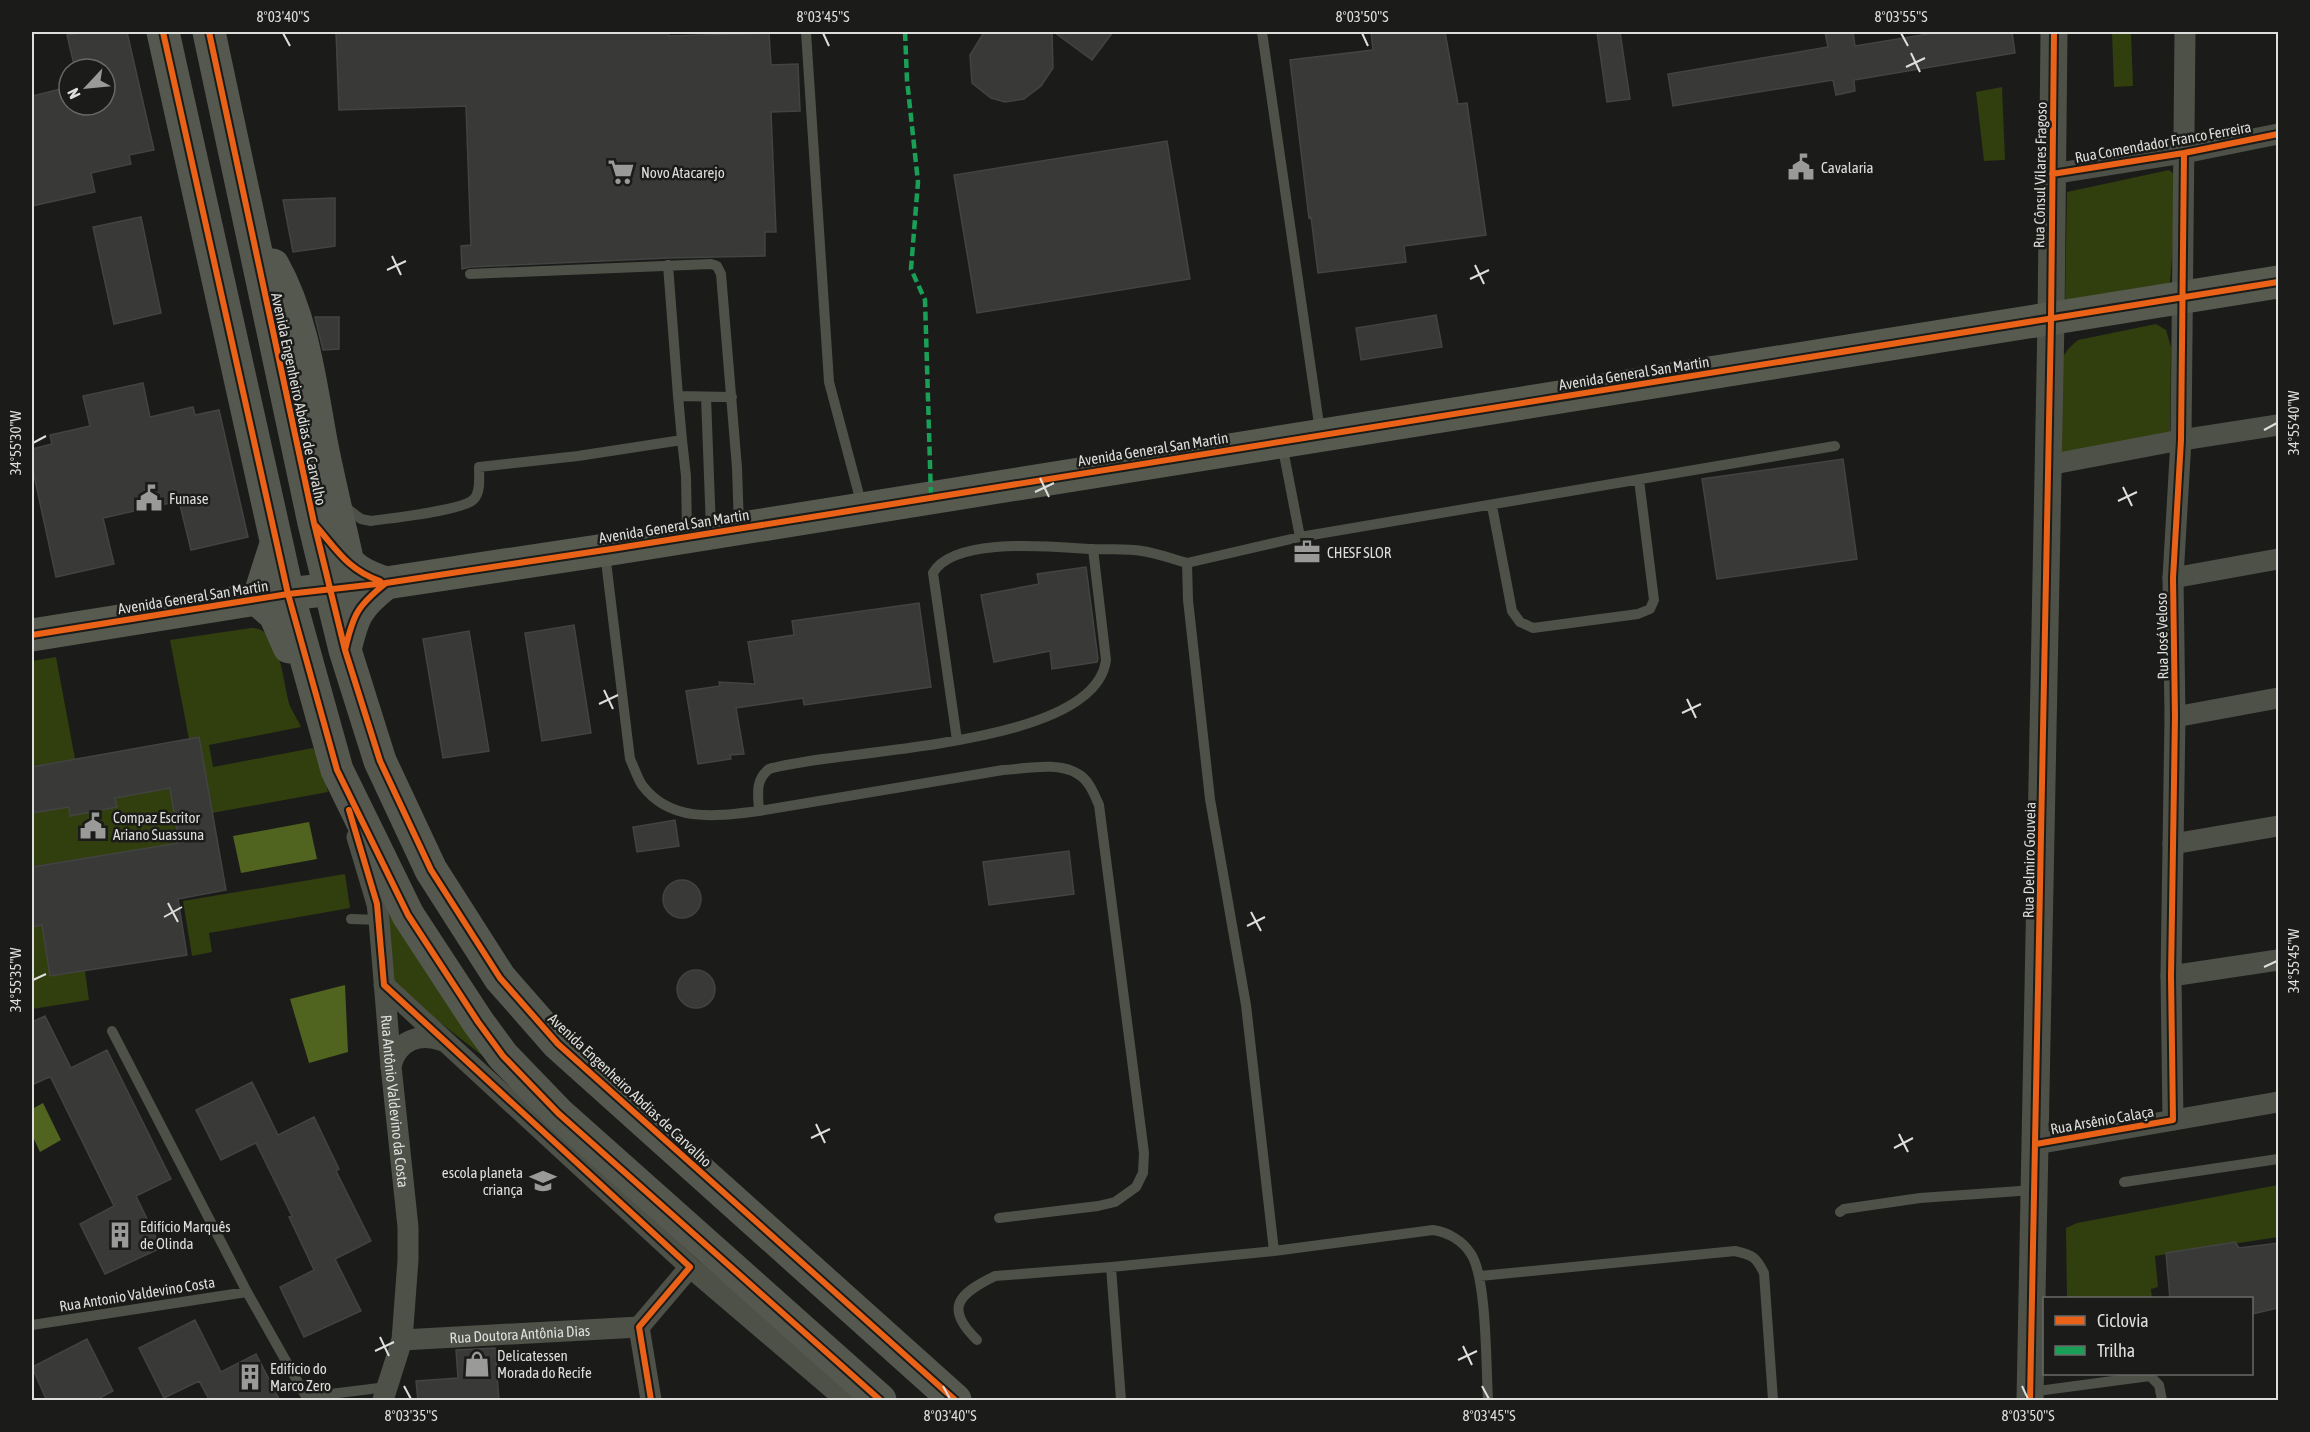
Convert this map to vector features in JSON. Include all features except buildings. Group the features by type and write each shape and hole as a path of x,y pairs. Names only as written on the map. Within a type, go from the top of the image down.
{"highway":[{"path":"163,32 277,544 273,597 294,645 332,755 374,904"},
{"name":"Avenida Engenheiro Abdias de Carvalho","path":"209,32 314,523 345,650 380,761 431,870 500,978 558,1044 955,1401"},
{"path":"194,173 216,199 251,232 281,280 296,317 307,361 331,492 348,563"},
{"path":"314,523 348,563 363,575 386,583 360,606 353,619 345,650"},
{"path":"332,755 372,816 390,835 431,870"},
{"path":"374,904 403,866 415,865 431,870"},
{"path":"374,904 408,915 503,1056 558,1113 880,1401"}],"main road":[{"name":"Avenida General San Martin","path":"32,635 713,532 2183,299 2278,282"}],"street":[{"name":"Rua Cônsul Vilares Fragoso","path":"2051,320 2054,32"},
{"name":"Rua José Veloso","path":"2173,1120 2171,976 2175,717 2173,578 2181,440 2184,32"},
{"name":"Rua Comendador Franco Ferreira","path":"2052,174 2184,153 2278,134"},
{"name":"Rua Delmiro Gouveia","path":"2030,1396 2051,320"},
{"path":"2048,465 2181,440 2278,425"},
{"path":"2173,578 2278,559"},
{"path":"2175,717 2278,698"},
{"path":"2173,844 2278,826"},
{"name":"Rua Antônio Valdevino da Costa","path":"374,904 408,1227 402,1340 385,1394"},
{"path":"2171,976 2278,960"},
{"path":"384,985 690,1267 846,1401"},
{"path":"391,1066 396,1052 412,1039 428,1036 443,1041"},
{"name":"Rua Arsênio Calaça","path":"2036,1144 2278,1102"},
{"path":"651,1401 639,1327 690,1267"},
{"name":"Rua Doutora Antônia Dias","path":"402,1340 639,1327"}],"lane":[{"path":"806,32 829,382 862,508"},
{"path":"1262,32 1321,434"},
{"path":"470,274 668,265 711,264 717,266 721,274 737,468 713,532"},
{"path":"668,265 686,476 713,532"},
{"path":"678,396 732,397"},
{"path":"706,397 713,532"},
{"path":"331,492 350,512 361,519 371,521 435,512 475,499 478,491 478,467 578,456 682,440"},
{"path":"1281,441 1300,537"},
{"path":"957,740 933,573 937,565 955,554 1026,545 1141,550 1186,562 1300,537 1835,446"},
{"path":"1492,506 1512,611 1520,622 1533,628 1638,614 1650,609 1654,600 1639,480"},
{"path":"604,549 630,759 642,784 665,805 688,814 712,817 1003,770 1053,767 1078,773 1091,788 1100,805 1144,1154 1143,1173 1136,1187 1115,1202 999,1218"},
{"path":"759,811 758,783 769,769 998,732 1055,714 1100,680 1106,660 1093,549"},
{"path":"1186,562 1188,600 1210,798 1246,1005 1274,1251"},
{"path":"112,1031 247,1292 307,1399 385,1394"},
{"path":"2124,1182 2278,1160"},
{"path":"1840,1212 1844,1209 1920,1198 2035,1190"},
{"path":"977,1341 962,1326 957,1311 963,1297 977,1284 995,1276 1274,1251 1433,1230 1446,1232 1460,1243 1471,1254 1480,1276 1488,1401"},
{"path":"1480,1276 1735,1251 1751,1255 1759,1263 1764,1273 1773,1401"},
{"path":"1111,1267 1121,1401"},
{"name":"Rua Antonio Valdevino Costa","path":"32,1325 247,1292"},
{"path":"2030,1396 2150,1376 2159,1385 2162,1401"}],"shaded area":[{"path":"2112,32 2131,32 2133,86 2114,87"},
{"path":"2002,87 2005,160 1984,161 1976,92"},
{"path":"2169,170 2174,174 2170,284 2065,301 2067,192"},
{"path":"2156,324 2166,330 2171,347 2170,433 2063,454 2061,450 2060,361 2069,348 2078,340"},
{"path":"251,628 261,630 275,647 290,706 301,727 209,745 213,767 313,748 322,764 328,792 212,813 199,737 189,739 170,640"},
{"path":"56,657 75,759 32,767 32,661"},
{"path":"170,788 180,848 168,845 33,866 50,976 85,971 89,1000 32,1009 32,927 36,926 32,902 32,813 69,807 71,815 117,807 115,798"},
{"path":"309,822 317,859 241,873 233,836"},
{"path":"345,874 350,908 209,933 212,952 192,956 183,901"},
{"path":"385,906 530,1093 392,985"},
{"path":"345,985 348,1052 309,1063 290,999"},
{"path":"43,1103 61,1140 40,1152 32,1135 32,1109"},
{"path":"2278,1185 2278,1237 2155,1256 2158,1287 2151,1289 2152,1297 2067,1297 2066,1228 2077,1223"}],"marked path":[{"path":"905,32 907,80 918,182 911,269 925,300 931,497"}],"cycle path":[{"path":"163,32 288,594 337,770 408,915 503,1056 558,1113 880,1400"},
{"path":"209,32 314,523 345,650 380,761 431,870 500,978 558,1044 955,1400"},
{"path":"2030,1400 2051,320 2054,32"},
{"path":"2052,174 2184,153 2278,134"},
{"path":"2036,1144 2173,1120 2171,976 2175,717 2173,578 2181,440 2184,153"},
{"path":"32,635 288,594 386,583 618,548 2278,282"},
{"path":"316,526 351,565 380,581"},
{"path":"345,650 354,619 362,605 386,583"},
{"path":"349,810 377,904 384,985 690,1267 639,1327 651,1400"}],"place":[{"name":"Cavalaria","path":"1801,167"},
{"name":"Novo Atacarejo","path":"621,172"},
{"name":"Funase","path":"149,498"},
{"name":"CHESF SLOR","path":"1307,552"},
{"name":"Compaz Escritor Ariano Suassuna","path":"93,826"},
{"name":"escola planeta criança","path":"543,1181"},
{"name":"Edifício Marquês de Olinda","path":"120,1235"},
{"name":"Delicatessen Morada do Recife","path":"477,1364"},
{"name":"Edifício do Marco Zero","path":"250,1377"}]}
